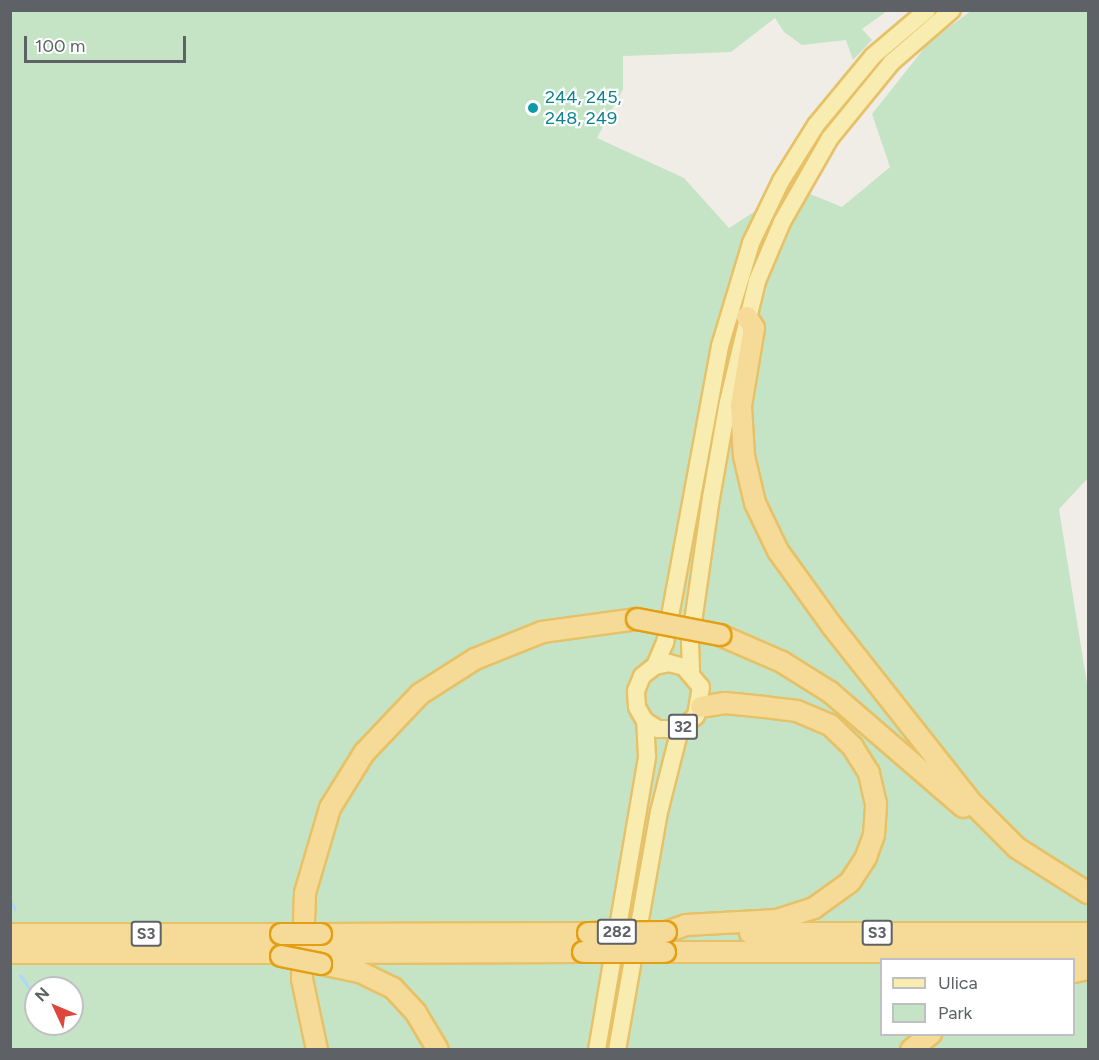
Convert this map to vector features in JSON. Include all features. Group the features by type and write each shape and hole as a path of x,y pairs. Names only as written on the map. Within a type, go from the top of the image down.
{"highway":[{"path":"747,317 754,328 741,406 744,456 755,503 771,536 832,626 970,801 1013,845"},
{"path":"317,1050 302,979 305,892 330,808 364,753 420,694 475,659 542,632 637,620 720,635 782,662 830,692 959,804 1043,868 1089,893"},
{"path":"666,932 686,925 777,920 814,908 850,882 866,857 874,835 876,804 869,773 853,747 830,725 797,711 725,703 701,707"},
{"name":"S3","path":"321,950 588,933 1089,933"},
{"name":"S3","path":"10,934 321,950 1089,952"},
{"path":"278,949 321,950 393,988 425,1025 438,1050"},
{"name":"S3","path":"10,953 278,949"},
{"path":"911,1050 930,1036"}],"main road":[{"path":"655,666 671,617 720,346 751,243 796,154 823,116 873,56 927,10"},
{"path":"655,666 669,663 691,671 690,643 711,498 747,317 773,243 813,163 892,62 952,10"},
{"name":"32","path":"655,666 642,676 636,691 637,707 645,721 658,729 680,729"},
{"name":"32","path":"617,1050 659,812 680,729 696,716 701,707 701,687 691,671"},
{"name":"282","path":"597,1050 647,756 645,721"}],"green space":[{"path":"10,11 887,11 862,29 872,40 853,60 846,40 802,45 784,32 775,18 731,52 623,56 623,89 597,138 684,178 729,228 793,187 842,207 890,167 872,114 930,41 971,11 1088,11 1088,478 1059,509 1088,690 1088,1049 11,1049"}],"waterway":[{"path":"10,901 15,909"},
{"path":"20,975 24,981"}],"place":[{"name":"244, 245, 248, 249","path":"533,108"}]}
